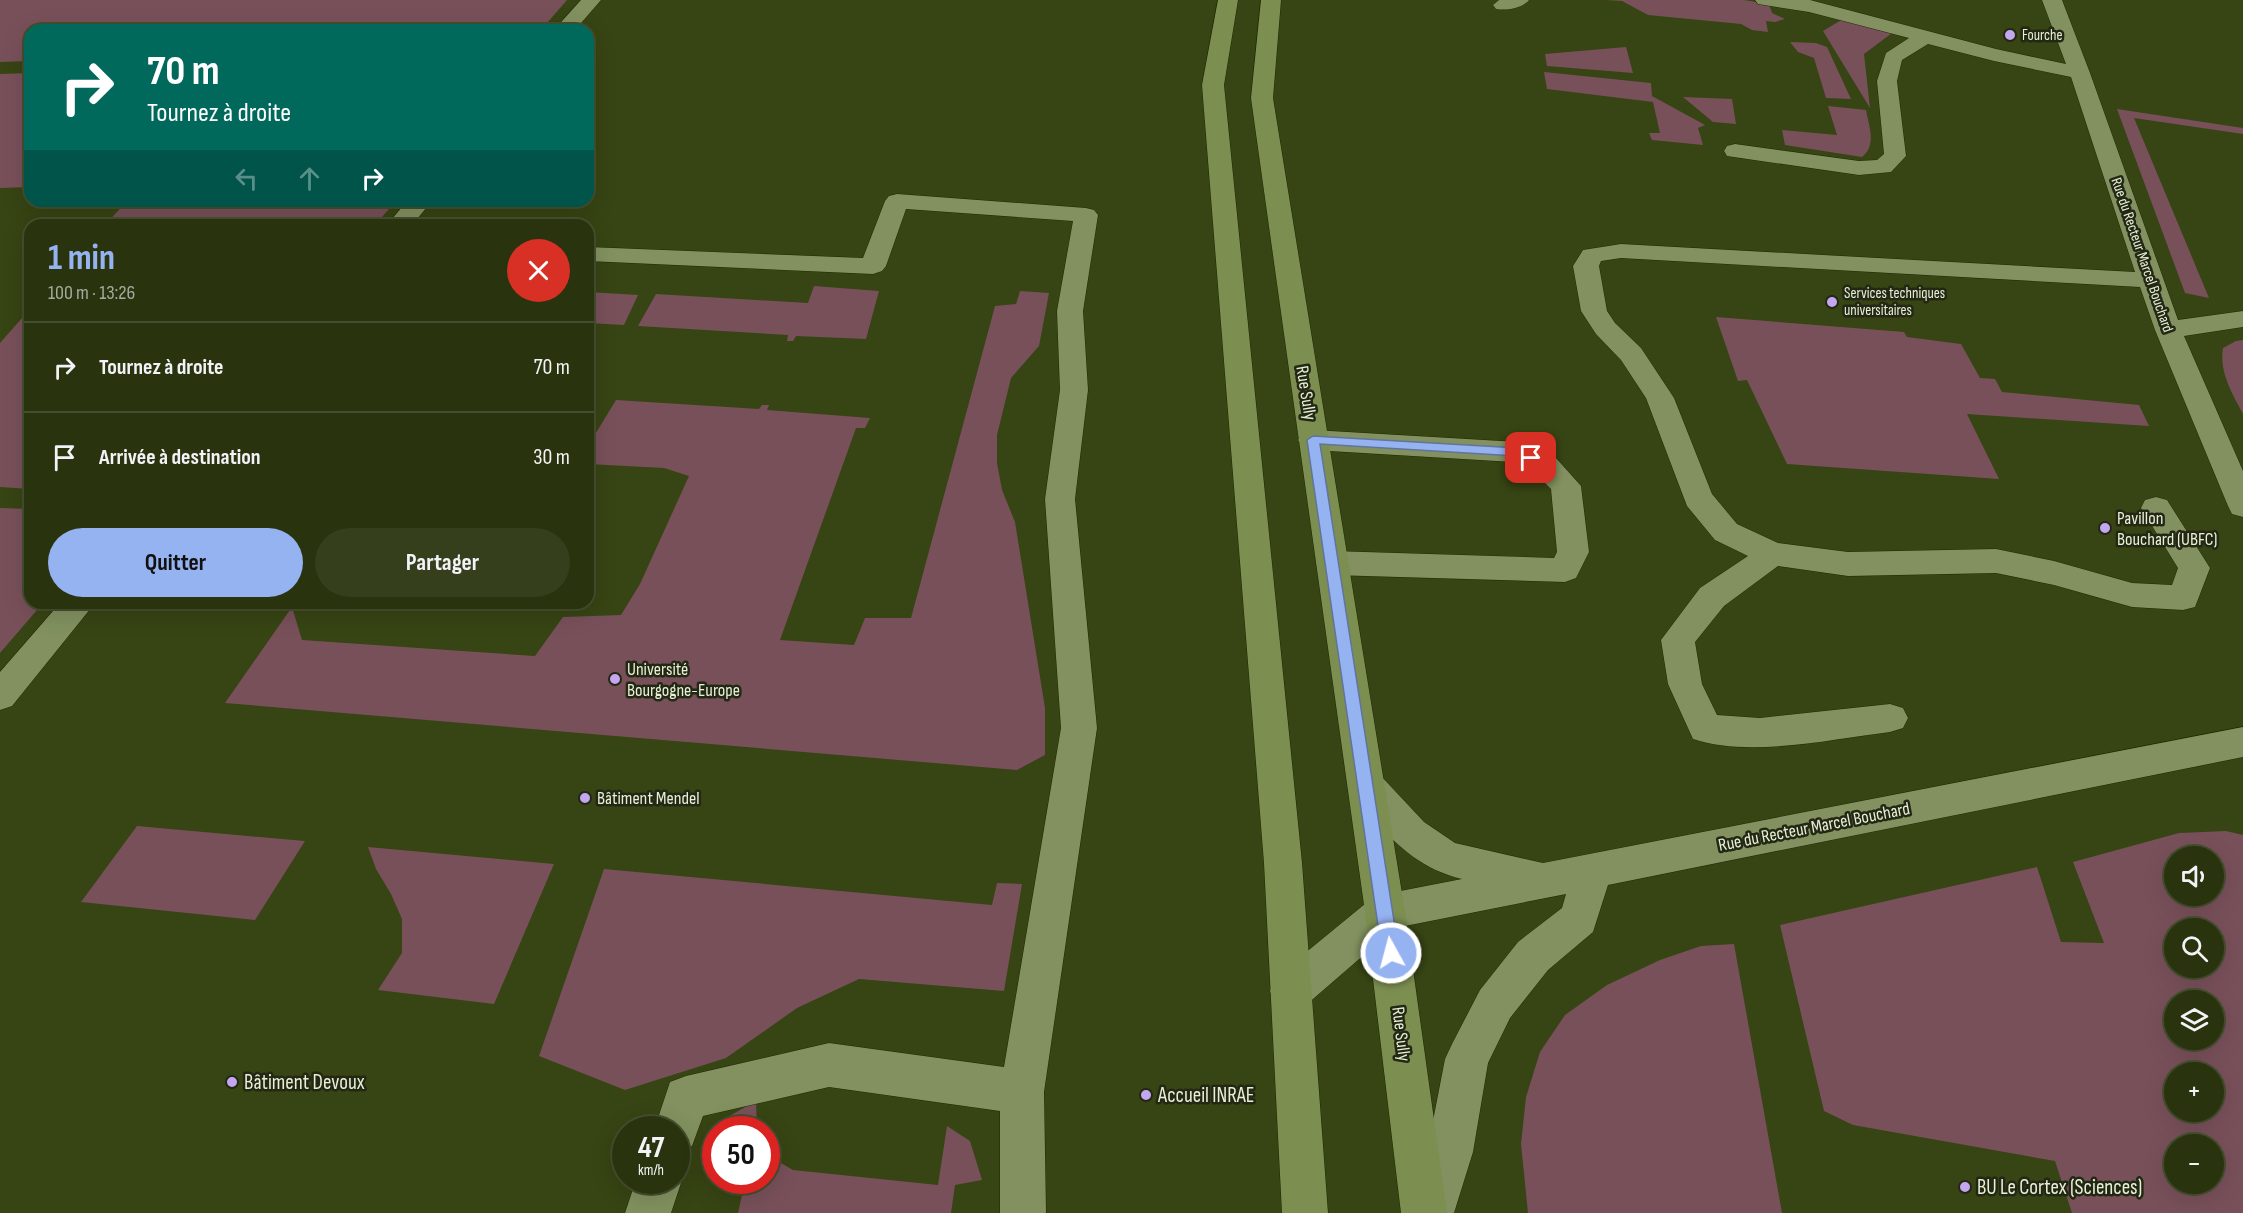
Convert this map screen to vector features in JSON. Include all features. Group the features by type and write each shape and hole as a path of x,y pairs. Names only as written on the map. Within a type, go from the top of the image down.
{"main road":[{"path":"1228,0 1212,85 1283,863 1305,1213"},
{"name":"Rue Sully","path":"1271,0 1262,98 1367,786 1424,1213"}],"street":[{"path":"569,24 591,0"},
{"path":"1765,0 1810,6 1994,55 2080,73"},
{"name":"Rue du Recteur Marcel Bouchard","path":"2052,0 2080,73 2168,330 2243,506"},
{"path":"1735,151 1859,168 1883,167 1894,156 1887,81 1893,57 1925,37"},
{"path":"594,254 873,267 897,201 1086,215 1070,310 1074,390 1060,499 1079,728 1022,1092 1023,1213"},
{"path":"404,219 415,207"},
{"path":"2151,280 1621,251 1592,255 1586,266 1594,311 1605,328 1631,354 1660,398 1698,498 1726,532 1773,554 1848,564 1996,561 2054,573 2132,595 2183,598 2194,568 2156,507"},
{"path":"2168,330 2243,319"},
{"path":"1313,440 1518,452 1544,464 1566,486 1573,552 1565,570 1332,563"},
{"path":"1773,554 1712,597 1678,640 1685,684 1706,729 1760,733 1890,718"},
{"path":"0,696 74,609"},
{"name":"Rue du Recteur Marcel Bouchard","path":"1385,912 2243,742"},
{"path":"1367,786 1410,834 1446,858 1547,880"},
{"path":"1431,1213 1450,1152 1467,1059 1495,1004 1533,956 1579,919 1592,871"},
{"path":"1291,991 1385,912"},
{"path":"680,1116 686,1098 829,1065 1022,1092"},
{"path":"648,1213 654,1194"}],"shaded area":[{"path":"0,0 567,0 546,24 24,24 24,61 0,62"},
{"path":"1605,0 1744,0 1769,4 1772,13 1785,19 1775,22 1766,21 1768,32 1752,30 1741,24 1648,15 1622,1"},
{"path":"1843,19 1892,33 1864,54 1870,108 1823,31"},
{"path":"1790,42 1816,43 1827,47 1851,99 1826,98 1814,58 1798,52"},
{"path":"1626,47 1633,73 1547,66 1545,54"},
{"path":"1544,72 1651,83 1652,96 1705,125 1698,128 1703,145 1652,140 1649,133 1660,133 1653,102 1547,89"},
{"path":"24,73 24,187 0,188 0,74"},
{"path":"1683,97 1732,99 1736,124 1713,122"},
{"path":"1828,106 1866,110 1871,141 1867,152 1862,157 1785,145 1782,130 1837,135"},
{"path":"2117,109 2243,128 2243,134 2134,118 2209,298 2185,293"},
{"path":"122,207 391,207 380,219 110,219"},
{"path":"814,286 879,291 866,339 796,336 793,341 787,341 788,335 638,326 656,294 808,303"},
{"path":"1020,291 1049,293 1039,346 1011,378 997,435 997,463 1002,490 1015,522 1045,708 1045,755 1017,770 225,703 291,609 293,609 302,640 535,656 563,617 621,615 640,584 689,476 664,468 594,464 594,436 616,400 759,409 762,405 769,405 767,410 870,418 865,428 856,428 780,640 854,645 865,618 911,618 995,306 1016,304"},
{"path":"594,292 638,295 624,325 594,323"},
{"path":"24,316 24,489 0,487 0,343"},
{"path":"1716,317 1904,332 1907,337 1961,344 1980,378 1995,379 2002,392 2139,405 2149,426 1967,414 1999,479 1787,464 1747,380 1738,381"},
{"path":"2243,340 2243,414 2227,382 2222,357 2223,348"},
{"path":"0,508 24,509 24,609 38,609 0,653"},
{"path":"137,826 305,841 255,920 81,902"},
{"path":"2226,831 2243,835 2243,1213 2072,1213 2055,1161 1853,1125 1824,1111 1780,925 2037,867 2061,942 2104,943 2073,862 2179,833"},
{"path":"368,847 554,864 494,1004 378,990 402,953 402,919 376,869"},
{"path":"604,869 992,905 997,883 1022,884 1004,991 859,979 797,1008 726,1058 625,1090 539,1056"},
{"path":"1734,944 1782,1213 1528,1213 1521,1144 1526,1097 1540,1052 1565,1015 1607,985 1660,960 1701,946"},
{"path":"756,1101 757,1116 729,1116"},
{"path":"947,1126 970,1141 982,1180 955,1185 951,1213 738,1213 742,1194 780,1194 780,1162 793,1170 938,1185"}],"place":[{"name":"Fourche","path":"2010,35"},
{"name":"Services techniques universitaires","path":"1832,302"},
{"name":"Pavillon Bouchard (UBFC)","path":"2105,528"},
{"name":"Université Bourgogne-Europe","path":"615,679"},
{"name":"Bâtiment Mendel","path":"585,798"},
{"name":"Bâtiment Devoux","path":"232,1082"},
{"name":"Accueil INRAE","path":"1146,1095"},
{"name":"BU Le Cortex (Sciences)","path":"1965,1187"}],"route":[{"path":"1391,953 1313,440 1518,452 1531,458"}]}
